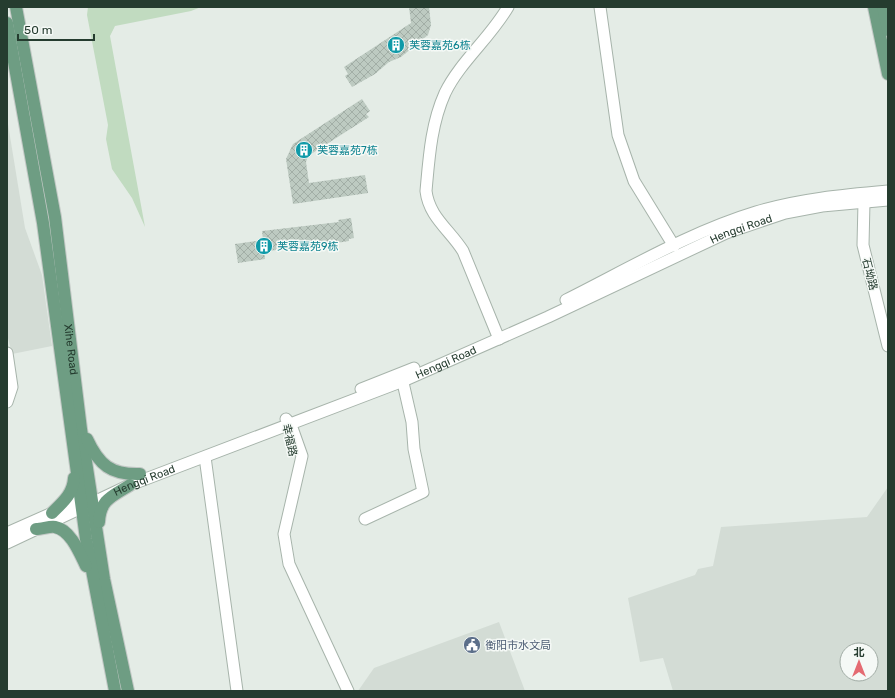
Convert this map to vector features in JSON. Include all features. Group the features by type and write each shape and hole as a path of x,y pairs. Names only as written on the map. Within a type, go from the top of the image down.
{"main road":[{"name":"Xihe Road","path":"16,7 55,217 81,428 94,581 115,691"},
{"path":"874,7 888,74"},
{"path":"883,7 888,30"},
{"name":"Xihe Road","path":"7,23 43,223 75,458 98,537 104,579 128,691"},
{"path":"81,428 93,452 100,462 124,474 140,474"},
{"path":"52,513 67,499 74,487 75,458"},
{"path":"98,537 100,512 103,503 130,485"},
{"path":"36,529 54,527 63,530 80,553 94,581"}],"street":[{"path":"498,336 463,251 438,221 427,201 426,192 433,128 445,94 454,78 499,23 508,7"},
{"path":"600,7 618,135 634,181 674,246"},
{"name":"Hengqi Road","path":"498,336 543,311 674,246 723,224 784,205 821,197 888,191"},
{"name":"Hengqi Road","path":"7,533 52,513 205,457 402,378 726,233 785,213 822,206 888,200"},
{"name":"石坳路","path":"864,202 863,245 888,346"},
{"path":"7,353 12,387 7,402"},
{"path":"365,519 423,492 414,450 412,422 402,378"},
{"name":"Hengqi Road","path":"7,543 140,474 287,423"},
{"name":"幸福路","path":"287,423 296,456 280,534 285,564 343,691"},
{"name":"幸福路","path":"287,423 302,456 284,534 289,564 348,691"},
{"path":"205,457 237,691"}],"shaded area":[{"path":"7,118 25,228 42,275 52,346 12,354 7,334"},
{"path":"888,487 888,691 673,691 663,658 640,662 628,598 695,575 698,569 713,566 721,527 867,517"},
{"name":"衡阳市水文局","path":"499,622 525,691 358,691 374,668"}],"green space":[{"path":"88,7 201,7 191,11 115,26 110,36 145,227 132,198 112,169 106,139 108,125 87,15"}],"building":[{"name":"芙蓉嘉苑6栋","path":"409,7 429,7 431,25 428,35 401,57 389,62 375,74 352,87 345,76 348,74 344,67 411,23"},
{"name":"芙蓉嘉苑7栋","path":"362,99 370,111 366,114 369,117 308,156 306,162 309,183 365,175 368,193 293,204 286,159 293,144"},
{"path":"351,218 354,238 349,239 349,241 318,243 319,246 305,247 305,245 264,252 265,259 238,263 235,244 263,240 262,231 339,222 338,220"}],"place":[{"name":"芙蓉嘉苑6栋","path":"396,45"},
{"name":"芙蓉嘉苑7栋","path":"304,150"},
{"name":"芙蓉嘉苑9栋","path":"264,246"},
{"name":"衡阳市水文局","path":"472,645"}]}
